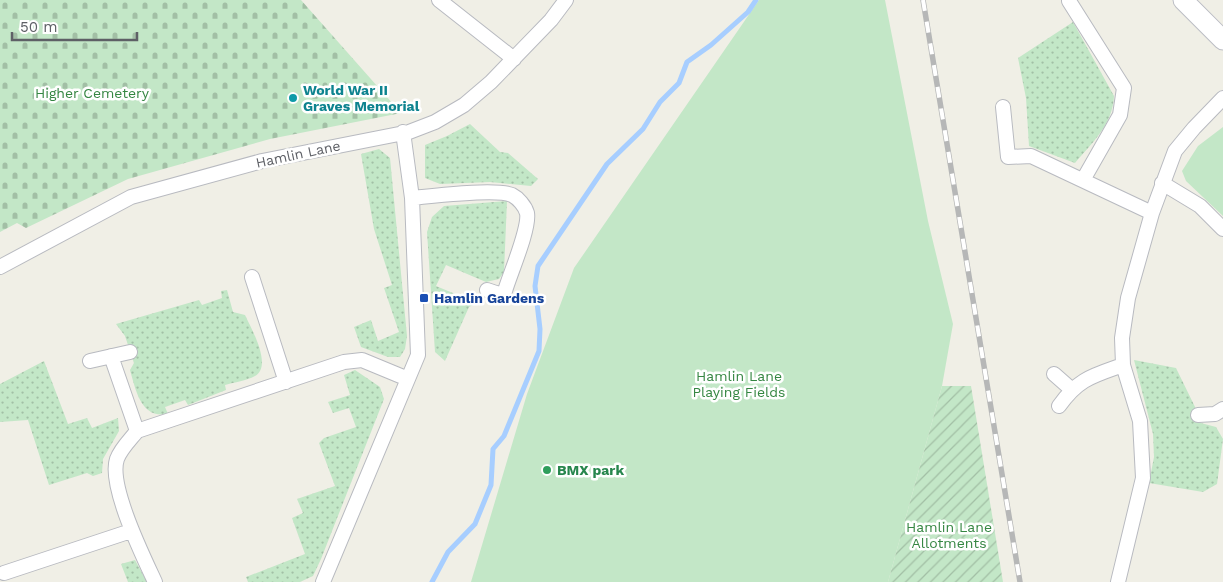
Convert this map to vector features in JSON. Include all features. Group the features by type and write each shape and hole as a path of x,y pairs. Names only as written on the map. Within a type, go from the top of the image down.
{"main road":[{"path":"1183,0 1223,40"}],"street":[{"path":"439,0 514,59"},
{"name":"Hamlin Lane","path":"0,267 130,197 262,161 403,132 436,122 459,108 491,82 551,20 566,0"},
{"path":"1069,1 1124,88 1120,115 1083,180"},
{"path":"1118,582 1142,478 1140,421 1123,364 1122,338 1128,298 1152,213 1175,151 1223,98"},
{"path":"1003,107 1008,157 1031,156 1152,213"},
{"path":"323,582 418,355 412,198 403,132"},
{"path":"1162,183 1200,206 1223,229"},
{"path":"412,198 492,193 512,195 522,204 527,213 526,227 505,290 499,294 487,290"},
{"path":"252,277 286,382"},
{"path":"90,361 130,352"},
{"path":"111,356 138,431"},
{"path":"155,582 131,530 115,473 117,458 138,431 344,362 362,360 408,379"},
{"path":"1059,406 1071,390 1089,378 1123,364"},
{"path":"1054,374 1071,390"},
{"path":"1198,415 1215,414 1223,409"},
{"path":"4,573 131,530"}],"green space":[{"name":"Higher Cemetery","path":"0,0 301,0 401,113 270,139 128,179 26,228 17,223 0,232"},
{"name":"Hamlin Lane Playing Fields","path":"759,0 885,0 928,221 953,324 942,386 888,582 471,582 527,394 574,268"},
{"path":"1073,22 1114,96 1113,106 1106,124 1075,163 1029,146 1026,98 1018,58"},
{"path":"470,124 500,152 508,153 538,179 531,186 490,182 440,184 425,178 425,145"},
{"path":"1223,127 1223,216 1186,181 1182,171 1198,146"},
{"path":"379,149 390,158 407,336 405,349 400,357 388,357 361,347 354,327 371,320 378,341 399,332 384,288 392,285 374,229 361,154"},
{"path":"507,201 504,272 499,279 486,282 446,265 436,286 477,303 469,307 445,361 435,352 427,232 432,217 444,206"},
{"path":"227,290 233,312 245,315 256,337 262,364 260,371 252,378 225,385 226,390 188,405 185,400 165,407 168,414 152,412 141,402 130,370 134,363 125,336 116,324 199,300 202,305 222,298 221,291"},
{"path":"1134,360 1176,368 1196,409 1197,422 1216,427 1223,439 1217,484 1203,492 1149,483 1154,457 1153,434"},
{"path":"44,361 68,424 87,418 92,428 118,418 119,431 103,459 102,473 93,476 87,473 49,485 28,420 0,422 0,384"},
{"path":"355,370 380,387 384,399 313,576 300,582 248,582 246,577 305,554 292,518 303,513 297,499 335,486 319,443 324,438 356,427 349,408 333,413 328,402 350,395 344,375"},
{"name":"Hamlin Lane Allotments","path":"942,386 971,386 1003,582 888,582"},
{"path":"135,560 147,582 128,582 121,564"}],"waterway":[{"path":"432,582 448,552 475,524 491,485 493,449 504,436 539,351 540,329 535,286 538,266 607,164 643,129 660,102 679,83 687,62 711,45 748,12 756,0"}],"railway":[{"path":"923,0 1020,582"}],"place":[{"name":"World War II Graves Memorial","path":"293,98"},
{"name":"Hamlin Gardens","path":"424,298"},
{"name":"BMX park","path":"547,470"}]}
